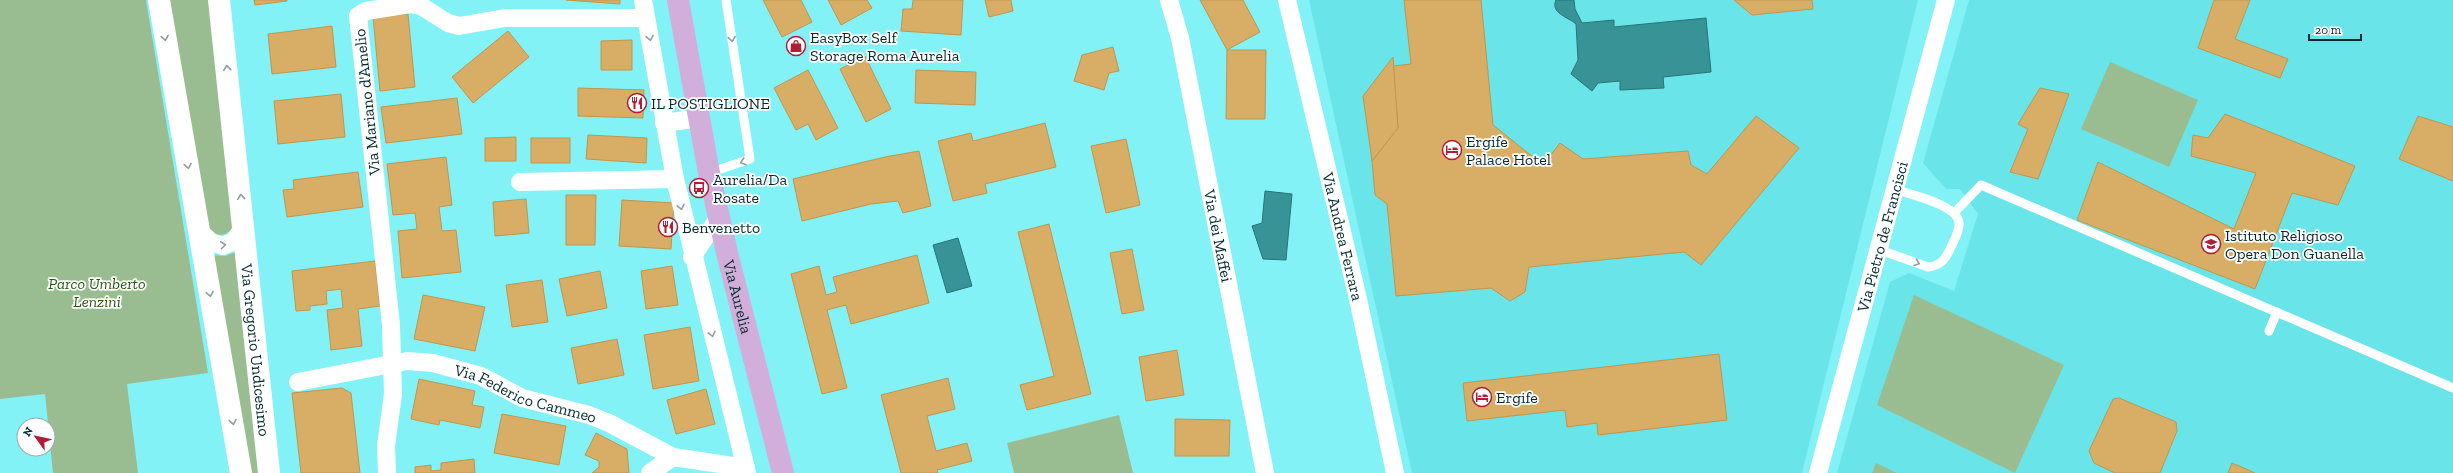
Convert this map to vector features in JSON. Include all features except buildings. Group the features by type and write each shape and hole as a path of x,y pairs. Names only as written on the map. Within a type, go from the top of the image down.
{"main road":[{"name":"Via Aurelia","path":"678,0 709,173 737,295 783,473"}],"street":[{"name":"Via Gregorio Undicesimo","path":"159,0 241,473"},
{"name":"Via Gregorio Undicesimo","path":"219,0 269,473"},
{"path":"643,0 664,123 692,257 747,471"},
{"name":"Via dei Maffei","path":"1169,0 1180,38 1265,473"},
{"name":"Via Andrea Ferrara","path":"1287,0 1358,299 1395,473"},
{"name":"Via Pietro de Francisci","path":"1818,473 1880,250 1946,0"},
{"name":"Via Mariano d'Amelio","path":"393,364 391,325 358,16 366,11 411,4 421,6 448,23 458,26 505,18 646,18"},
{"path":"664,123 700,118"},
{"path":"520,182 675,179"},
{"path":"692,257 719,217"},
{"name":"Via Gregorio Undicesimo","path":"199,231 211,242 223,246 234,241 244,227"},
{"name":"Via Federico Cammeo","path":"298,382 393,364 425,361 481,376 522,398 603,421 673,457 747,471"},
{"path":"387,473 386,446 393,394 393,364"},
{"path":"650,473 673,457"}],"lane":[{"path":"709,173 750,159 726,0"},
{"path":"1954,213 1981,185 2453,388"},
{"path":"1880,250 1928,267 1936,267 1946,258 1957,232 1959,223 1954,213 1930,200 1896,190"},
{"path":"2269,331 2277,312"}],"shaded area":[{"path":"1309,0 1918,0 1802,473 1412,473"},
{"path":"1556,0 1574,0 1575,9 1582,23 1614,20 1614,27 1706,18 1711,72 1663,77 1664,88 1620,90 1620,81 1598,83 1592,91 1571,74 1578,60 1576,24 1555,8"},
{"name":"Istituto Religioso Opera Don Guanella","path":"1969,0 2453,0 2453,473 1837,473 1890,282 1909,273 1954,291 1978,214 1960,189 1946,189 1923,163"},
{"path":"1265,191 1292,194 1286,260 1263,259 1252,226 1262,223"},
{"path":"958,238 972,286 947,293 933,245"}],"green space":[{"name":"Parco Umberto Lenzini","path":"0,0 146,0 208,373 127,384 138,473 53,473 51,457 56,457 56,417 47,417 45,394 0,399"},
{"path":"167,0 211,0 236,221 228,232 222,235 209,231"},
{"path":"2110,62 2198,100 2169,167 2081,129"},
{"path":"238,251 261,473 248,473 211,255 225,256"},
{"path":"1914,295 2064,365 2015,473 1877,405"},
{"path":"1119,415 1133,473 1014,473 1007,443"},
{"path":"1876,463 1897,473 1872,473"}],"place":[{"name":"EasyBox Self Storage Roma Aurelia","path":"796,46"},
{"name":"IL POSTIGLIONE","path":"637,103"},
{"name":"Ergife Palace Hotel","path":"1452,150"},
{"name":"Aurelia/Da Rosate","path":"699,188"},
{"name":"Benvenetto","path":"668,227"},
{"name":"Istituto Religioso Opera Don Guanella","path":"2211,244"},
{"name":"Ergife","path":"1482,397"}]}
